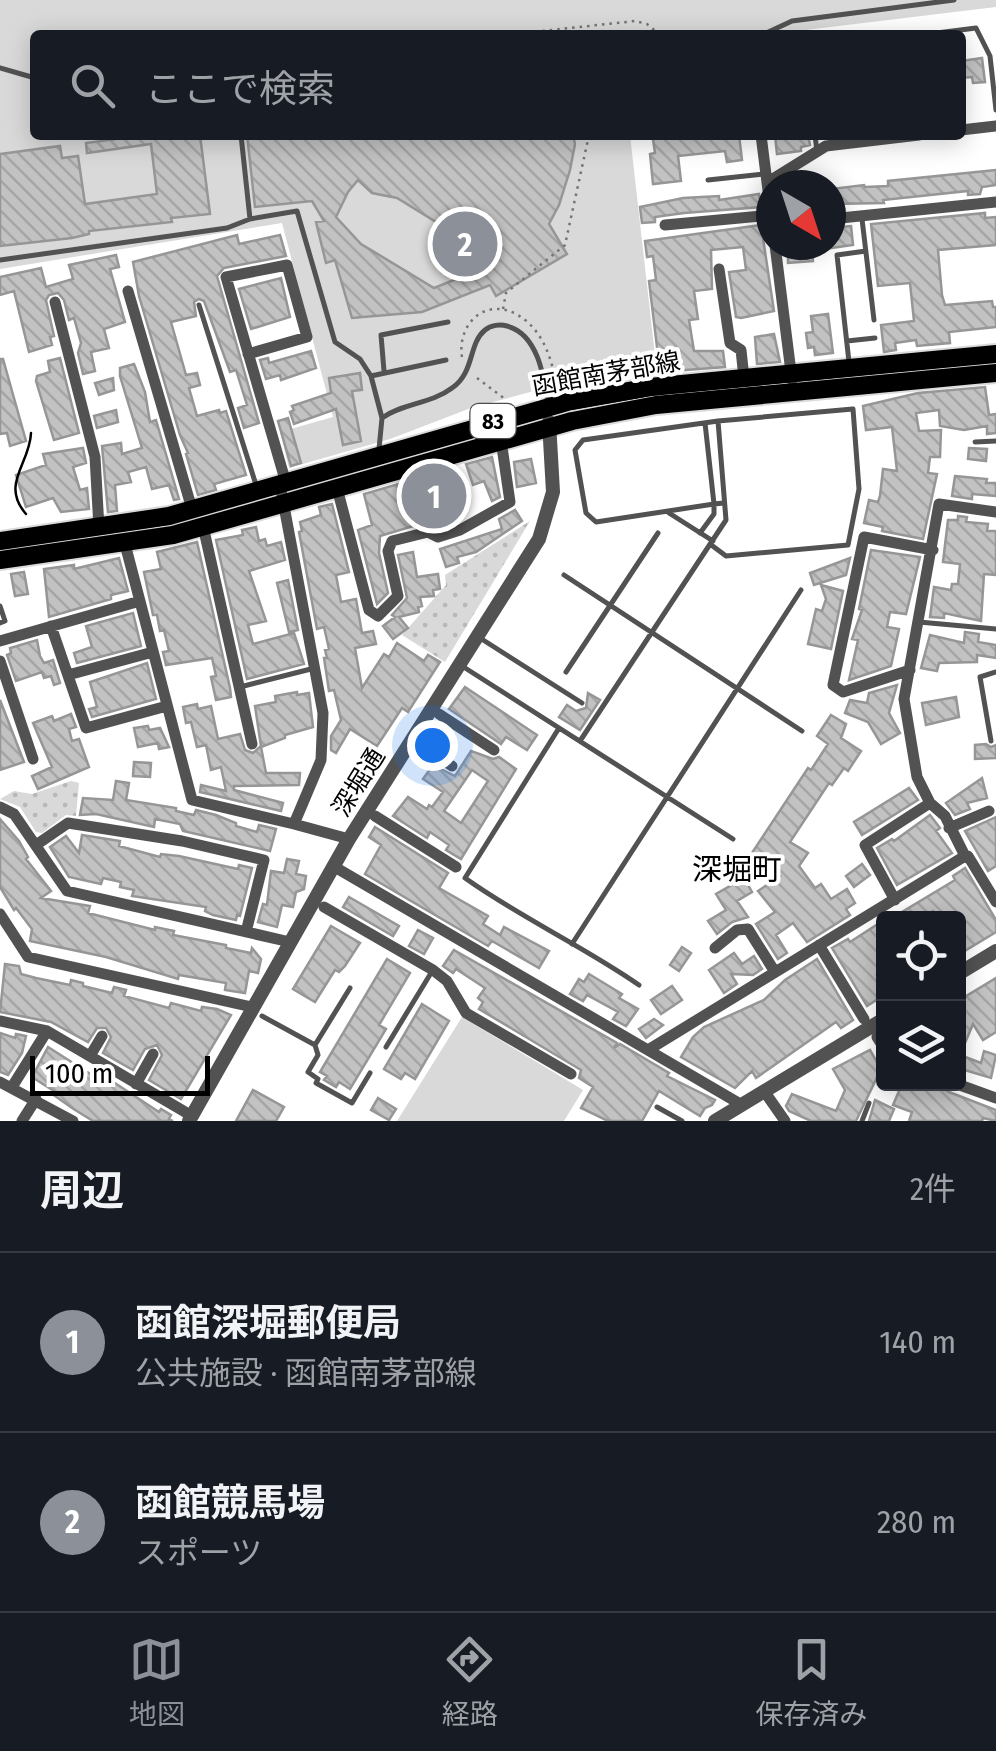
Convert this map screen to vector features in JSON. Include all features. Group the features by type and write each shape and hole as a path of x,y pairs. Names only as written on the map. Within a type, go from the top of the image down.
{"main road":[{"name":"函館南茅部線","path":"0,541 134,524 258,491 338,488 550,427 850,369 996,354"},
{"name":"函館南茅部線","path":"0,560 125,544 203,526 283,490 379,455 549,406 650,388 744,378 792,383 996,373"}],"street":[{"path":"966,129 996,126"},
{"path":"761,140 766,170"},
{"path":"782,170 826,146 877,140"},
{"path":"846,218 996,202"},
{"path":"664,225 756,216"},
{"path":"777,260 792,383"},
{"path":"248,354 307,337 287,265 226,277 283,490 323,713 320,760 294,824"},
{"path":"719,269 730,343 740,350 744,378"},
{"path":"128,291 192,509"},
{"path":"55,302 95,457 100,528"},
{"name":"深堀通","path":"190,1118 257,1011 290,942 349,839 528,557 546,521 553,492 549,406"},
{"path":"338,488 369,610 375,616 397,600 388,551 392,542 428,532 438,537 460,530 510,502 501,440"},
{"path":"412,466 428,532"},
{"path":"996,512 939,504 904,700 917,777 930,804 945,816 965,856 996,902"},
{"path":"203,526 252,744"},
{"path":"910,670 843,692 833,685 864,537 933,550"},
{"path":"125,544 192,800 349,839"},
{"path":"5,639 140,601"},
{"path":"50,626 86,728 167,706"},
{"path":"68,675 153,652"},
{"path":"0,661 33,759"},
{"path":"440,714 494,750"},
{"path":"420,745 452,766"},
{"path":"894,900 865,845 930,804"},
{"path":"0,807 14,814 67,891 290,942"},
{"path":"949,828 989,811"},
{"path":"376,816 456,866"},
{"path":"36,845 68,823 182,841 264,860 246,932"},
{"path":"648,1050 965,856"},
{"path":"333,866 742,1105"},
{"path":"324,907 433,970 447,982 466,1013 571,1074"},
{"path":"0,914 28,956 257,1011"},
{"path":"715,948 737,930 748,929 775,972"},
{"path":"819,945 864,1019"},
{"path":"966,969 996,951"},
{"path":"0,1020 47,1031 190,1118"},
{"path":"715,1121 876,1025"},
{"path":"47,1031 6,1084 73,1121"},
{"path":"90,1056 102,1036"},
{"path":"136,1084 153,1054"},
{"path":"966,1087 996,1098"},
{"path":"764,1091 785,1121"},
{"path":"22,1121 36,1099"}],"lane":[{"path":"773,30 792,21 954,0"},
{"path":"961,30 976,28 990,56 996,110"},
{"path":"0,68 30,77"},
{"path":"242,140 250,219"},
{"path":"816,140 817,152"},
{"path":"708,180 756,178"},
{"path":"0,260 227,228 250,219 297,212 335,342 360,359 370,376 382,418 379,455"},
{"path":"862,216 874,320"},
{"path":"850,369 837,255 866,252"},
{"path":"200,305 258,491"},
{"path":"384,371 381,336 448,322"},
{"path":"382,418 394,410 438,398 456,386 470,370 477,342 486,329 499,324 512,327 532,348 541,365 549,406"},
{"path":"847,342 875,338"},
{"path":"370,376 446,360"},
{"path":"666,511 726,556 848,545 859,489 853,409 582,440 575,450 586,513 596,522 666,511 714,504 724,502"},
{"path":"580,741 726,520 718,422"},
{"path":"700,533 714,514 705,423"},
{"path":"974,442 996,441"},
{"path":"566,672 658,533"},
{"path":"564,575 802,731"},
{"path":"572,944 801,590"},
{"path":"0,606 5,639"},
{"path":"918,622 996,629"},
{"path":"478,637 582,703"},
{"path":"460,665 733,839"},
{"path":"240,688 314,668"},
{"path":"991,740 980,678 996,672"},
{"path":"559,728 465,878 639,985"},
{"path":"984,882 996,874"},
{"path":"386,1047 433,970"},
{"path":"315,1045 350,988"},
{"path":"257,1011 315,1045 318,1055 308,1072 318,1079 316,1083 352,1102 370,1073"},
{"path":"862,1121 869,1103"},
{"path":"657,1108 682,1121"}],"path":[{"path":"562,30 635,21 654,30"},
{"path":"504,310 506,293 565,245 588,140"},
{"path":"477,378 505,399"}],"shaded area":[{"path":"0,0 996,0 996,7 805,30 30,30 30,140 631,140 657,373 556,385 471,408 390,439 289,468 280,432 333,417 282,223 0,269"},
{"path":"530,521 445,662 402,635 446,585 445,575"},
{"path":"71,781 79,783 76,816 66,815 42,833 36,832 20,807 0,799 14,791 32,794"},
{"path":"462,1017 583,1090 564,1121 397,1121"}],"building":[{"path":"982,58 985,82 973,83 972,77 966,78 966,60"},
{"path":"201,140 210,214 0,246 0,154 60,146 62,158 78,156 85,204 157,194 151,144 87,153 86,143"},
{"path":"248,140 574,140 570,170 549,224 567,254 496,296 490,285 422,312 352,318 335,260 326,263 316,222 324,221 312,201 255,207","holes":["358,180 372,193 397,198 457,235 468,255 454,280 434,288 361,244 336,217"]},
{"path":"653,140 740,140 742,160 727,162 725,151 678,156 681,181 653,184 650,154 655,153"},
{"path":"776,140 809,140 810,145 801,147 801,151 777,154"},
{"path":"996,170 996,185 982,187 980,194 968,195 968,191 883,200 884,203 846,204 846,187 888,186 888,181"},
{"path":"756,194 756,207 684,213 642,223 640,207 683,198 719,196 719,200"},
{"path":"985,213 985,218 996,217 996,245 938,250 942,295 945,305 992,301 996,307 996,327 949,332 950,343 895,343 896,350 884,352 881,325 914,321 910,283 878,286 871,224"},
{"path":"756,226 756,260 766,260 774,311 736,317 729,272 746,270 743,247 711,250 712,289 694,291 698,319 689,320 694,351 723,351 725,367 660,372 649,281 656,280 653,256 647,257 645,241"},
{"path":"846,226 851,226 853,245 846,246"},
{"path":"237,235 239,244 280,235 286,256 224,268 217,276 259,423 244,428 238,408 247,405 236,370 230,372 204,301 194,302 196,316 171,322 186,375 197,373 200,385 189,388 197,416 226,411 246,475 214,484 216,490 198,495 139,296 133,262"},
{"path":"116,255 119,267 110,269 125,322 104,329 109,348 91,352 95,371 83,374 74,318 69,320 58,293 46,300 54,336 50,337 52,345 29,352 14,291 0,295 0,277 41,268 46,287 73,279 69,265"},
{"path":"281,278 290,317 251,329 239,289"},
{"path":"828,314 833,353 815,355 814,347 808,348 806,333 813,332 811,316"},
{"path":"774,334 780,362 757,364 755,337"},
{"path":"311,351 316,368 281,380 280,375 266,379 260,360 268,358 269,363"},
{"path":"60,358 79,433 54,440 36,381 37,376 50,372 48,361"},
{"path":"0,359 26,441 10,446 7,433 0,434"},
{"path":"134,364 145,392 150,422 156,420 179,499 174,500 169,485 152,489 146,467 128,472 131,482 115,485 117,511 108,512 102,446 121,443 122,454 142,448 120,376 120,368"},
{"path":"360,373 362,390 352,391 361,441 343,445 336,409 294,424 292,406 331,393 329,378"},
{"path":"113,378 114,390 99,395 95,383"},
{"path":"985,387 989,415 996,414 996,433 987,434 987,426 964,430 940,426 939,410 916,413 919,431 941,430 940,457 930,457 928,473 937,474 923,539 882,531 883,527 864,523 869,500 878,502 883,469 897,471 892,427 866,430 863,406 918,393"},
{"path":"116,410 118,422 97,428 94,416"},
{"path":"288,418 301,463 291,466 278,421"},
{"path":"83,448 86,463 73,467 80,490 87,488 89,509 61,512 53,498 26,507 16,475 46,465 43,454"},
{"path":"969,448 987,449 986,461 968,459"},
{"path":"492,457 500,497 492,501 484,481 473,485 466,464"},
{"path":"531,459 536,483 517,487 514,462"},
{"path":"955,476 996,483 996,496 952,496"},
{"path":"405,482 417,525 380,536 379,553 388,593 377,604 358,530 372,525 364,494"},
{"path":"444,482 457,521 439,527 426,488"},
{"path":"332,504 349,572 336,575 341,602 356,599 362,633 373,631 376,644 355,648 362,688 384,654 389,657 397,643 424,661 428,655 440,662 408,712 402,708 377,746 350,729 336,753 331,750 331,736 341,720 334,690 329,691 324,658 325,650 329,649 324,627 317,629 299,532 300,522 321,515 319,507"},
{"path":"515,510 522,521 476,552 457,557 459,563 446,567 440,549 502,529 499,519"},
{"path":"958,516 967,517 966,522 988,524 987,531 996,531 996,575 984,574 981,621 944,613 944,618 930,617 934,587 951,590 952,584 958,584 960,564 943,562 948,520 958,520"},
{"path":"256,527 259,541 265,539 267,546 281,542 285,560 249,571 266,621 248,625 253,644 294,633 304,664 247,679 216,540 243,535 242,530"},
{"path":"197,542 230,688 231,697 216,700 212,658 166,665 163,652 169,651 164,630 160,631 157,615 153,615 144,572 161,569 157,552"},
{"path":"871,550 920,557 906,614 890,612 887,627 899,629 891,666 849,680 858,640 852,639 862,610 859,609"},
{"path":"413,552 417,577 438,574 440,589 433,590 434,596 420,597 419,612 399,617 408,628 393,639 383,626 395,617 392,615 407,598 398,555"},
{"path":"119,558 128,591 49,617 44,569 74,565 74,569"},
{"path":"850,558 846,575 814,585 810,573"},
{"path":"24,572 28,594 15,596 11,574"},
{"path":"288,580 298,630 289,632 277,583"},
{"path":"821,585 843,591 831,649 808,644 816,609 822,611 826,599"},
{"path":"133,613 141,646 77,663 74,653 92,647 86,626"},
{"path":"965,632 979,634 978,642 996,645 996,658 977,655 977,662 939,663 937,671 921,668 930,635 964,643"},
{"path":"37,640 40,656 44,663 53,660 60,683 54,685 51,676 44,678 42,672 16,681 7,655 10,648"},
{"path":"147,663 156,699 92,717 89,709 97,707 90,682"},
{"path":"897,685 889,713 900,733 881,744 868,722 845,713 850,700 867,703 869,693"},
{"path":"465,687 537,735 527,750 506,737 501,744 449,709"},
{"path":"309,693 313,727 261,747 266,773 300,773 299,785 234,786 234,790 283,803 281,811 200,792 201,785 226,791 221,767 211,770 206,745 197,747 183,707 211,706 218,739 240,734 245,750 253,753 261,746 255,706 276,702 275,696"},
{"path":"588,693 600,700 580,730 559,717 567,705 576,711 586,708"},
{"path":"956,697 959,717 926,725 922,703"},
{"path":"0,700 24,762 0,770"},
{"path":"71,714 76,727 69,729 72,741 79,739 89,767 38,789 32,776 52,767 33,723"},
{"path":"831,715 846,724 841,738 861,751 848,771 844,768 832,785 829,783 790,842 808,853 799,866 815,888 821,884 831,899 847,889 855,903 846,909 850,915 807,942 793,923 776,935 787,953 778,959 756,924 775,912 758,891 780,876 750,856 828,744 817,736"},
{"path":"148,726 149,730 160,728 169,747 159,749 158,743 138,747 134,728"},
{"path":"440,726 454,735 444,749 430,740"},
{"path":"975,745 996,745 996,758 975,759"},
{"path":"471,751 493,759 499,757 516,769 461,859 446,850 449,845 430,832 427,838 393,816 408,797 427,809 432,807 443,792 423,779 433,765 455,776","holes":["472,770 488,781 461,823 444,811"]},
{"path":"134,762 151,763 150,777 133,776"},
{"path":"982,778 987,798 967,803 970,809 955,815 946,803"},
{"path":"116,781 129,783 126,800 194,815 196,810 257,832 259,825 276,829 270,851 183,831 180,824 155,819 154,827 96,814 80,815 83,798 113,800"},
{"path":"909,788 918,800 862,835 854,822"},
{"path":"930,815 952,853 897,885 877,848 894,841"},
{"path":"996,817 996,866 988,871 965,831"},
{"path":"0,819 51,891 41,898 90,906 88,913 174,931 173,935 226,948 251,953 252,948 261,959 258,973 249,971 245,993 225,990 226,983 179,975 178,979 106,957 30,941 32,929 0,887"},
{"path":"375,827 448,873 439,888 488,916 483,924 500,935 504,927 549,951 539,968 492,941 488,946 365,874 381,845 369,837"},
{"path":"82,835 120,841 119,846 160,857 179,856 238,869 239,865 252,868 240,916 236,920 213,915 205,911 206,907 132,896 134,890 120,887 121,882 103,878 101,884 69,877 50,847 66,836 79,853"},
{"path":"287,859 299,861 296,874 306,876 304,889 296,892 293,907 282,905 277,927 258,922 263,904 267,905 271,871 284,873"},
{"path":"862,864 870,875 854,887 846,876"},
{"path":"965,868 996,920 996,932 966,950 966,911 904,911 955,880 953,876"},
{"path":"744,878 752,892 737,901 748,917 732,922 717,934 708,921 726,910 716,894"},
{"path":"349,897 399,926 393,936 343,907"},
{"path":"876,925 876,1000 867,1006 832,948 848,939 850,942"},
{"path":"331,926 360,943 345,966 339,972 335,970 315,1002 293,989"},
{"path":"418,930 433,938 424,954 409,946"},
{"path":"682,947 691,953 679,971 670,965"},
{"path":"454,950 617,1043 614,1048 620,1044 669,1073 667,1076 715,1100 700,1116 659,1091 642,1121 608,1121 581,1108 593,1087 579,1078 581,1070 479,1009 483,1002 478,998 485,988 456,969 453,973 443,966"},
{"path":"734,953 742,964 754,956 762,969 753,975 731,974 737,984 724,993 709,970"},
{"path":"387,959 410,973 379,1025 386,1029 350,1089 339,1082 336,1087 324,1080 327,1076 320,1072"},
{"path":"817,959 853,1020 841,1028 836,1022 756,1078 752,1071 735,1088 681,1057 704,1027 764,1000"},
{"path":"5,964 19,966 21,974 36,978 70,985 71,980 112,993 114,987 126,990 124,996 169,1008 171,1003 201,1011 202,1007 217,1009 231,1015 181,1099 149,1080 162,1055 157,1045 145,1049 133,1070 103,1053 111,1037 106,1028 97,1028 88,1042 51,1022 0,1012"},
{"path":"589,974 638,1009 626,1026 613,1019 618,1012 587,995 583,1001 570,994 579,979 584,982"},
{"path":"996,978 996,1032 983,1040 973,1024 966,1041 966,996"},
{"path":"672,986 682,1000 661,1014 651,1000"},
{"path":"422,1004 449,1021 415,1079 405,1073 401,1079 384,1069"},
{"path":"654,1019 663,1025 646,1038 639,1029"},
{"path":"0,1033 15,1038 16,1034 26,1036 22,1053 8,1075 0,1072"},
{"path":"48,1047 95,1077 98,1072 159,1112 161,1109 173,1121 93,1121 32,1077"},
{"path":"870,1050 876,1060 876,1079 856,1121 811,1121 789,1111 786,1106 792,1094 836,1111 845,1090 833,1069"},
{"path":"984,1051 996,1055 991,1078 966,1070 966,1057 981,1063"},
{"path":"253,1090 284,1107 276,1121 236,1121"},
{"path":"899,1091 947,1091 996,1110 996,1121 909,1121 912,1112 893,1105"},
{"path":"378,1098 396,1109 389,1120 371,1110"},
{"path":"875,1100 894,1109 889,1121 869,1121"}],"tram line":[{"path":"0,548 166,524 569,409 656,394 996,361"},
{"path":"26,514 19,503 16,483 31,433"}],"place":[{"name":"函館競馬場","path":"465,244"},
{"name":"函館深堀郵便局","path":"434,496"}],"district":[{"name":"深堀町","path":"737,870"}]}
